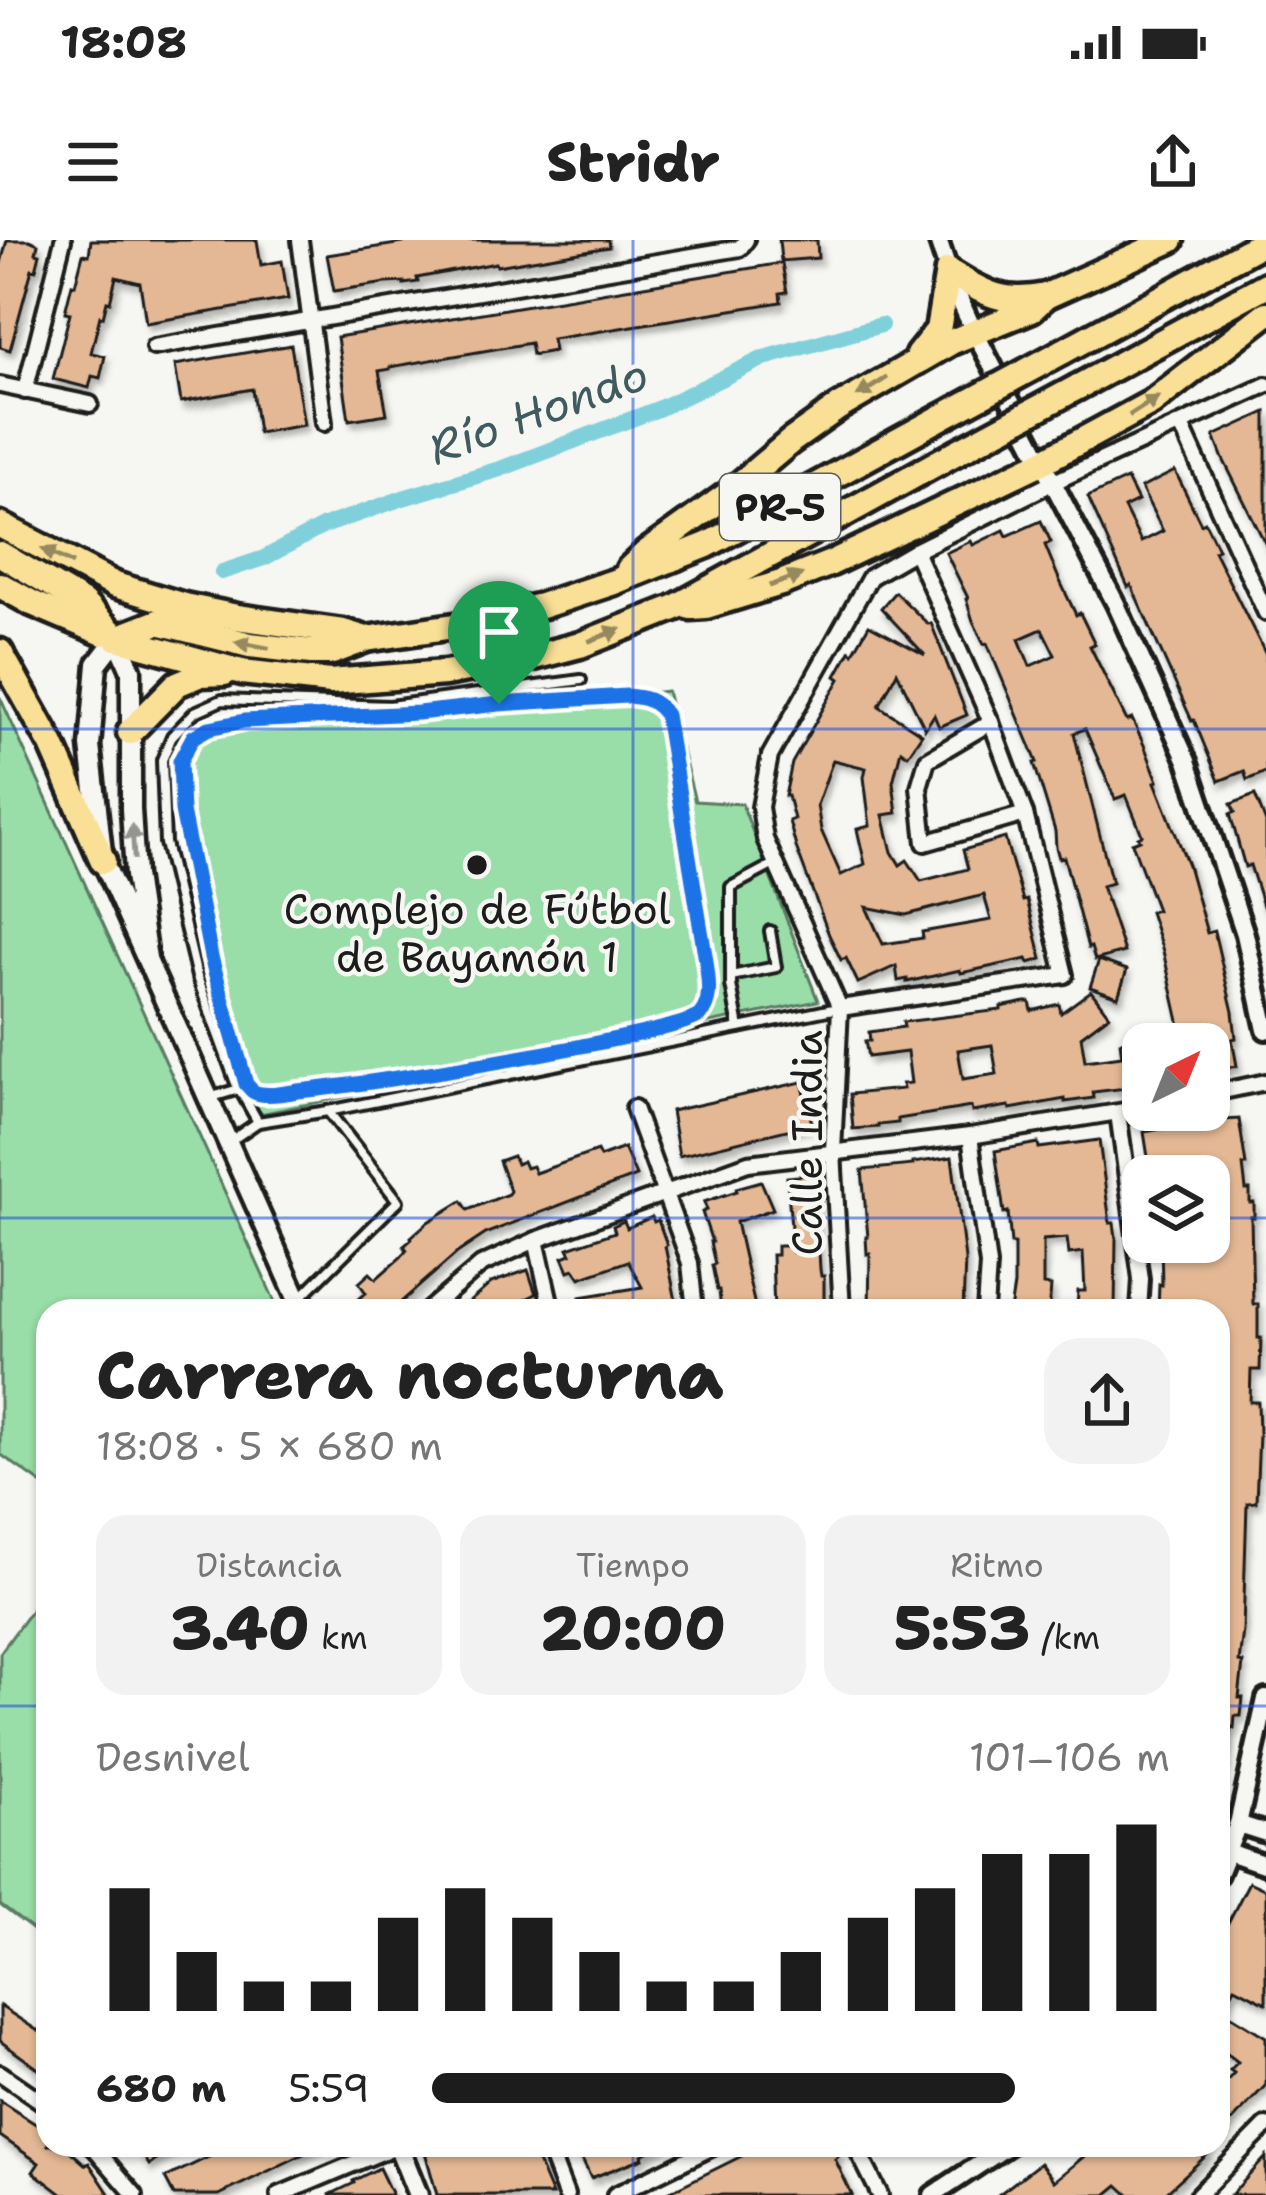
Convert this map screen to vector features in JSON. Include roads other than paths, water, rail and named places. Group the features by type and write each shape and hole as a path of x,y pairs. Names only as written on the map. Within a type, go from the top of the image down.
{"highway":[{"path":"911,364 938,331 948,271 991,296 1027,300 1046,296 1171,240"},
{"name":"PR-5","path":"0,525 115,585 219,614 366,639 461,625 541,606 707,545 1266,241"},
{"name":"PR-5","path":"116,638 242,672 330,682 445,673 580,645 674,608 1266,285"},
{"path":"614,582 814,423 951,342 1032,309 1046,296"},
{"path":"674,608 706,606 781,583 1048,472 1150,403 1266,314"},
{"path":"0,554 83,603 116,638"},
{"path":"0,585 116,638 158,622 250,645 311,652 332,652 366,639"},
{"path":"0,652 52,745 103,861"},
{"path":"130,732 190,676 242,672"}],"main road":[{"path":"147,958 130,809 131,670 116,638 97,664 90,746 103,861 299,1299"},
{"path":"403,2157 418,2195"}],"street":[{"path":"25,392 63,240"},
{"path":"300,240 324,423"},
{"path":"154,347 740,248 746,240"},
{"path":"938,240 976,334 1116,604 1187,761 1245,934 1266,1030"},
{"path":"0,385 90,404"},
{"name":"Calle India","path":"841,1299 833,1151 840,1008 766,839 760,807 770,756 871,578 1048,472 1181,425 1266,385"},
{"path":"1181,425 1266,613"},
{"path":"840,1008 1065,974 1024,814 991,722 915,551"},
{"path":"991,722 927,760 919,787 925,843 1024,814"},
{"path":"1230,1090 1266,1082"},
{"path":"634,1108 690,1263 694,1299"},
{"path":"441,1299 482,1265 536,1240 748,1163 1122,1112"},
{"path":"1118,1113 1141,1279 1139,1299"},
{"path":"970,1136 988,1265 986,1299"},
{"path":"536,1240 549,1299"},
{"path":"1230,1846 1266,1699"},
{"path":"1238,1824 1266,1833"},
{"path":"1230,1853 1266,1865"},
{"path":"0,2073 36,2098"},
{"path":"1198,2195 1266,2126"},
{"path":"102,2157 135,2195"},
{"path":"279,2195 369,2157"},
{"path":"552,2157 566,2195"},
{"path":"615,2195 688,2157"},
{"path":"861,2157 880,2195"},
{"path":"933,2195 991,2157"}],"lane":[{"path":"258,1122 239,1089 197,977 165,843 162,760 172,736 195,712 221,700 390,706 581,680"},
{"path":"739,1028 731,976 730,886 776,863"},
{"path":"731,976 776,967 770,931"},
{"path":"228,1142 258,1122 840,1008"},
{"path":"209,1098 239,1089"},
{"path":"308,1299 398,1202 328,1111"}],"waterway":[{"name":"Río Hondo","path":"222,572 264,558 324,526 500,469 658,409 764,358 881,325"}],"place":[{"name":"Complejo de Fútbol de Bayamón 1","path":"477,865"}]}
